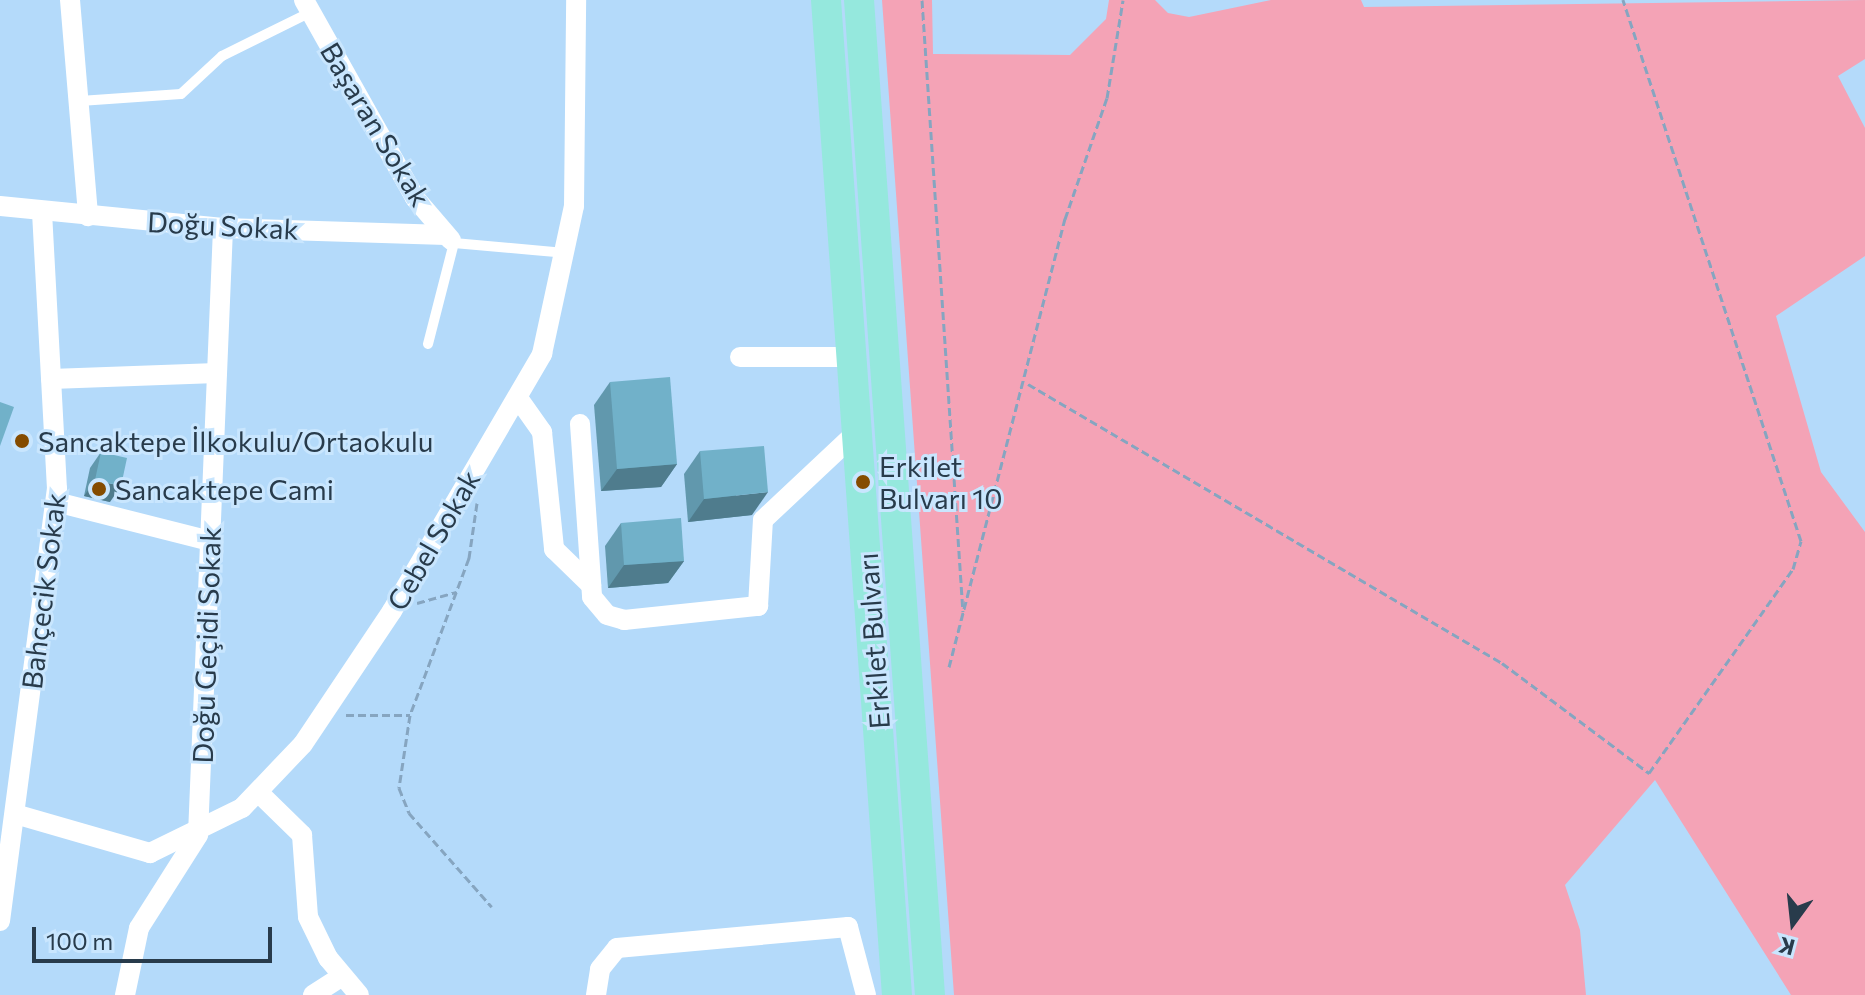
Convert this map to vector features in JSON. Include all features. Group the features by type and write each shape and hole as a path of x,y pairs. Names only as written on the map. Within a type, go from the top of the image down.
{"main road":[{"name":"Erkilet Bulvarı","path":"826,0 860,429 897,995"},
{"name":"Erkilet Bulvarı","path":"859,0 930,995"}],"street":[{"path":"70,0 88,216"},
{"name":"Cebel Sokak","path":"15,814 150,853 198,835 260,794 322,715 392,611 518,398 546,342 574,206 576,0"},
{"name":"Başaran Sokak","path":"307,6 415,198 450,239"},
{"name":"Doğu Sokak","path":"0,206 223,228 450,239"},
{"name":"Bahçecik Sokak","path":"0,921 56,502 42,211"},
{"name":"Doğu Geçidi Sokak","path":"198,835 223,228"},
{"path":"740,357 854,357"},
{"path":"51,379 217,373"},
{"path":"518,398 542,432 554,549 591,585"},
{"path":"580,424 591,585 595,604 618,619 758,606 763,520 860,429"},
{"path":"56,502 210,541"},
{"path":"260,794 302,835 308,917 341,977 359,995"},
{"path":"125,995 139,928 198,835"},
{"path":"596,995 600,969 617,948 848,927 866,995"},
{"path":"313,995 341,977"}],"lane":[{"path":"80,101 181,94 222,56 307,6"},
{"path":"428,344 450,239 565,253"}],"path":[{"path":"922,0 964,616"},
{"path":"949,667 1028,384 1065,219 1107,98 1123,0"},
{"path":"1028,384 1502,663 1649,773 1793,569 1801,541 1623,0"},
{"path":"477,499 456,592 410,715 399,788 404,805 492,907"},
{"path":"392,611 456,592"},
{"path":"322,715 410,715"}],"shaded area":[{"path":"882,0 932,0 933,54 1070,55 1106,19 1109,0 1155,0 1168,13 1189,17 1271,0 1361,0 1364,7 1865,0 1865,59 1838,76 1865,128 1865,256 1776,316 1821,472 1865,532 1865,995 1791,995 1655,780 1565,885 1580,930 1586,995 954,995"}],"building":[{"path":"670,377 677,464 617,469 610,382"},
{"path":"0,402 14,407 0,446"},
{"path":"764,446 768,492 704,499 700,451"},
{"path":"101,452 127,458 121,486 95,480"},
{"path":"681,518 684,561 624,565 621,523"}],"place":[{"name":"Sancaktepe İlkokulu/Ortaokulu","path":"22,441"},
{"name":"Erkilet Bulvarı 10","path":"863,482"},
{"name":"Sancaktepe Cami","path":"99,489"}]}
